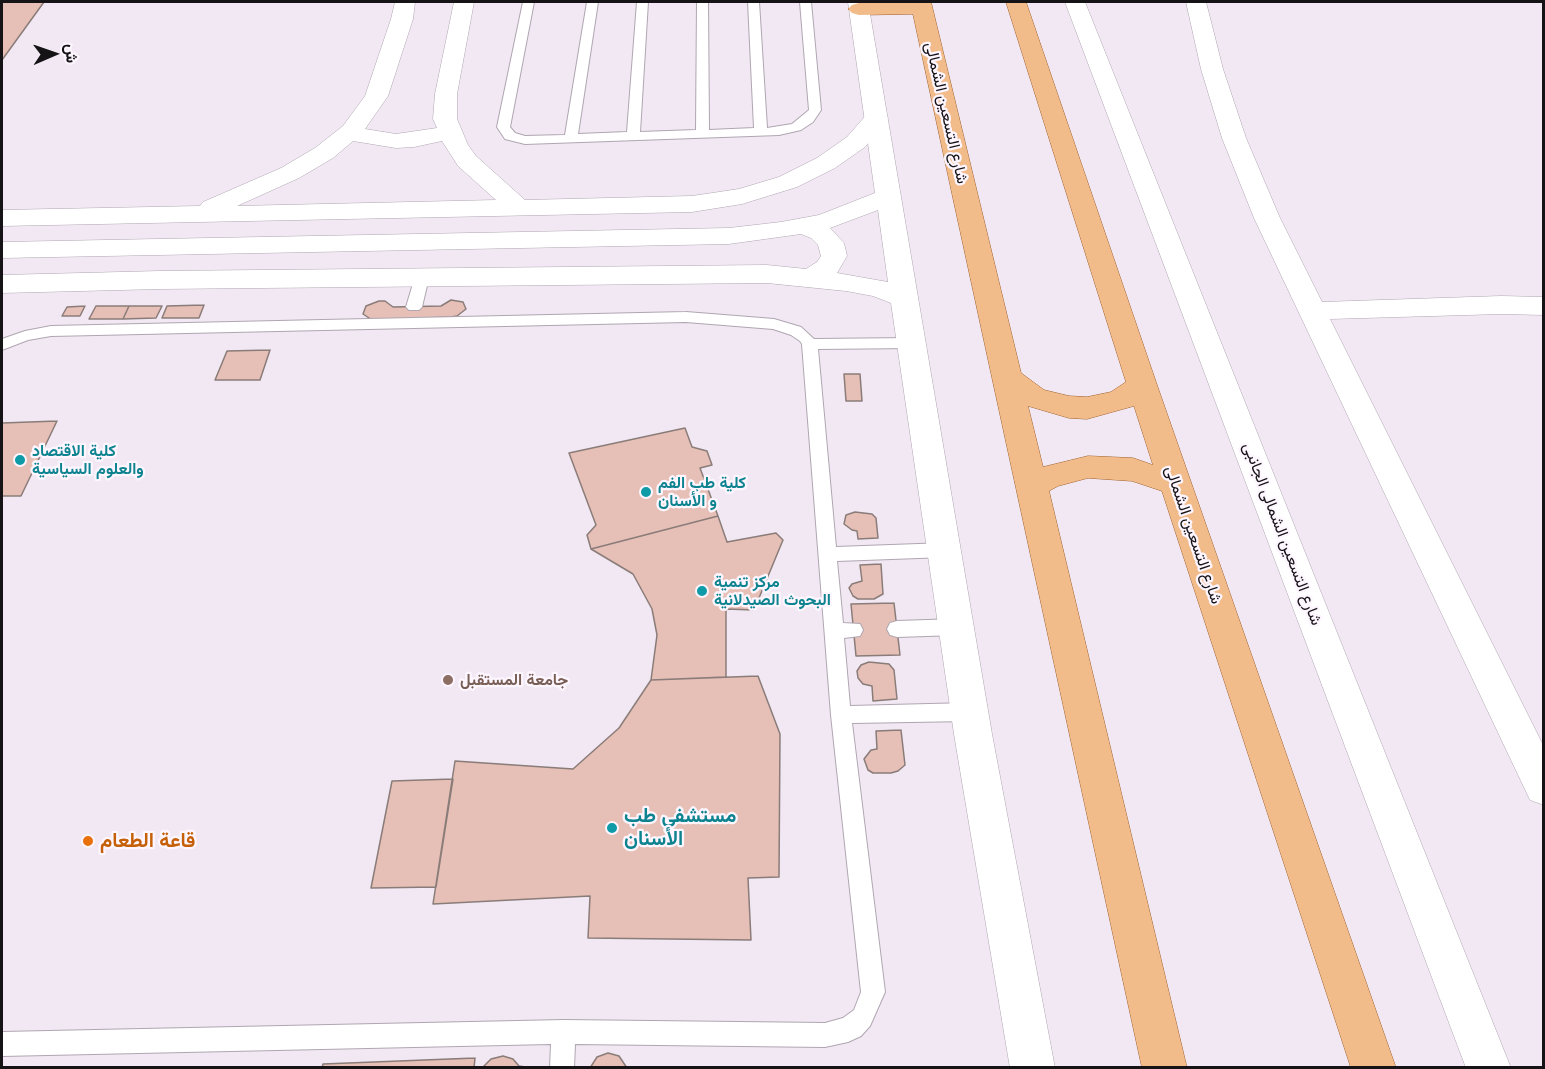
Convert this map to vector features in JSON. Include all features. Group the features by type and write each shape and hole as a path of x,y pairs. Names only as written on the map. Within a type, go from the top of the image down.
{"main road":[{"name":"شارع التسعين الشمالى","path":"1016,2 1142,385 1374,1068"},
{"path":"859,5 921,5"},
{"name":"شارع التسعين الشمالى","path":"921,5 1165,1068"},
{"path":"1008,379 1019,388 1042,400 1069,407 1087,408 1120,401 1142,385"},
{"path":"1032,486 1049,477 1088,467 1133,470 1176,484"}],"street":[{"path":"195,214 290,173 324,153 351,131 366,114 376,96 402,19 405,2"},
{"path":"464,2 444,107 449,132 456,147 467,161 519,207"},
{"name":"شارع التسعين الشمالى الجانبى","path":"1074,2 1489,1068"},
{"path":"1196,2 1212,69 1234,138 1267,218 1544,788"},
{"path":"859,5 946,550 969,712 1033,1068"},
{"path":"2,218 693,204 742,196 788,182 826,163 856,142 876,118"},
{"path":"351,131 379,140 396,141 414,140 449,132"},
{"path":"2,250 729,236 803,226 849,214 890,197"},
{"path":"803,226 820,232 831,243 834,256 827,268 813,277"},
{"path":"2,284 160,280 767,274 813,277 879,288 905,298"},
{"path":"1312,311 1502,305 1544,306"}],"lane":[{"path":"528,2 503,128 516,139 761,132 796,127 808,119 815,110 805,2"},
{"path":"571,139 592,2"},
{"path":"633,136 642,2"},
{"path":"702,2 703,134"},
{"path":"753,2 761,132"},
{"path":"411,316 422,278"},
{"path":"2,345 25,336 51,331 411,316 716,318 786,327 796,331 810,344 827,554 844,631 841,715 873,992 862,1018 852,1027 839,1033 825,1035 564,1032 2,1044"},
{"path":"810,344 913,343"},
{"path":"827,554 946,550"},
{"path":"897,629 957,627"},
{"path":"841,715 969,712"},
{"path":"562,1068 564,1032"}],"building":[{"path":"2,2 44,2 2,60"},
{"path":"451,300 463,302 466,309 457,316 451,317 372,320 363,314 366,306 379,301 385,301 393,307 441,306"},
{"path":"204,305 199,318 162,318 167,306"},
{"path":"85,306 80,316 62,316 67,307"},
{"path":"96,306 129,306 123,319 89,319"},
{"path":"129,306 162,306 156,318 123,319"},
{"path":"270,350 260,380 215,380 227,351"},
{"path":"844,374 860,374 862,401 846,401"},
{"name":"كلية الاقتصاد والعلوم السياسية","path":"57,421 21,496 2,496 2,423"},
{"name":"كلية طب الفم و الأسنان","path":"685,428 692,447 707,451 712,465 700,468 718,516 591,549 587,535 596,525 569,453"},
{"path":"855,512 872,514 876,518 878,538 858,539 857,531 844,524 846,515"},
{"name":"مركز تنمية البحوث الصيدلانية","path":"718,516 727,542 776,533 783,540 754,610 726,609 726,677 651,680 657,635 652,609 633,574 591,549"},
{"path":"881,564 883,594 874,599 858,599 853,596 849,588 852,584 862,581 860,565"},
{"path":"894,603 900,655 856,656 851,604"},
{"path":"869,662 889,664 894,670 897,699 873,701 872,686 863,684 858,678 857,671 861,665"},
{"name":"مستشفي طب الأسنان","path":"758,676 780,734 779,877 748,878 751,940 588,938 590,896 433,904 455,761 573,769 619,728 651,680"},
{"path":"901,730 905,765 891,773 873,773 868,770 864,759 871,750 877,749 876,731"},
{"path":"453,779 436,887 371,888 392,781"},
{"path":"608,1053 619,1056 627,1068 590,1068 597,1057"},
{"path":"503,1056 513,1059 519,1066 532,1068 482,1068 491,1059"},
{"path":"475,1058 474,1068 322,1068 323,1064"}],"place":[{"name":"كلية الاقتصاد والعلوم السياسية","path":"20,460"},
{"name":"كلية طب الفم و الأسنان","path":"646,492"},
{"name":"مركز تنمية البحوث الصيدلانية","path":"702,591"},
{"name":"جامعة المستقبل","path":"448,680"},
{"name":"مستشفي طب الأسنان","path":"612,828"},
{"name":"قاعة الطعام","path":"88,841"}]}
